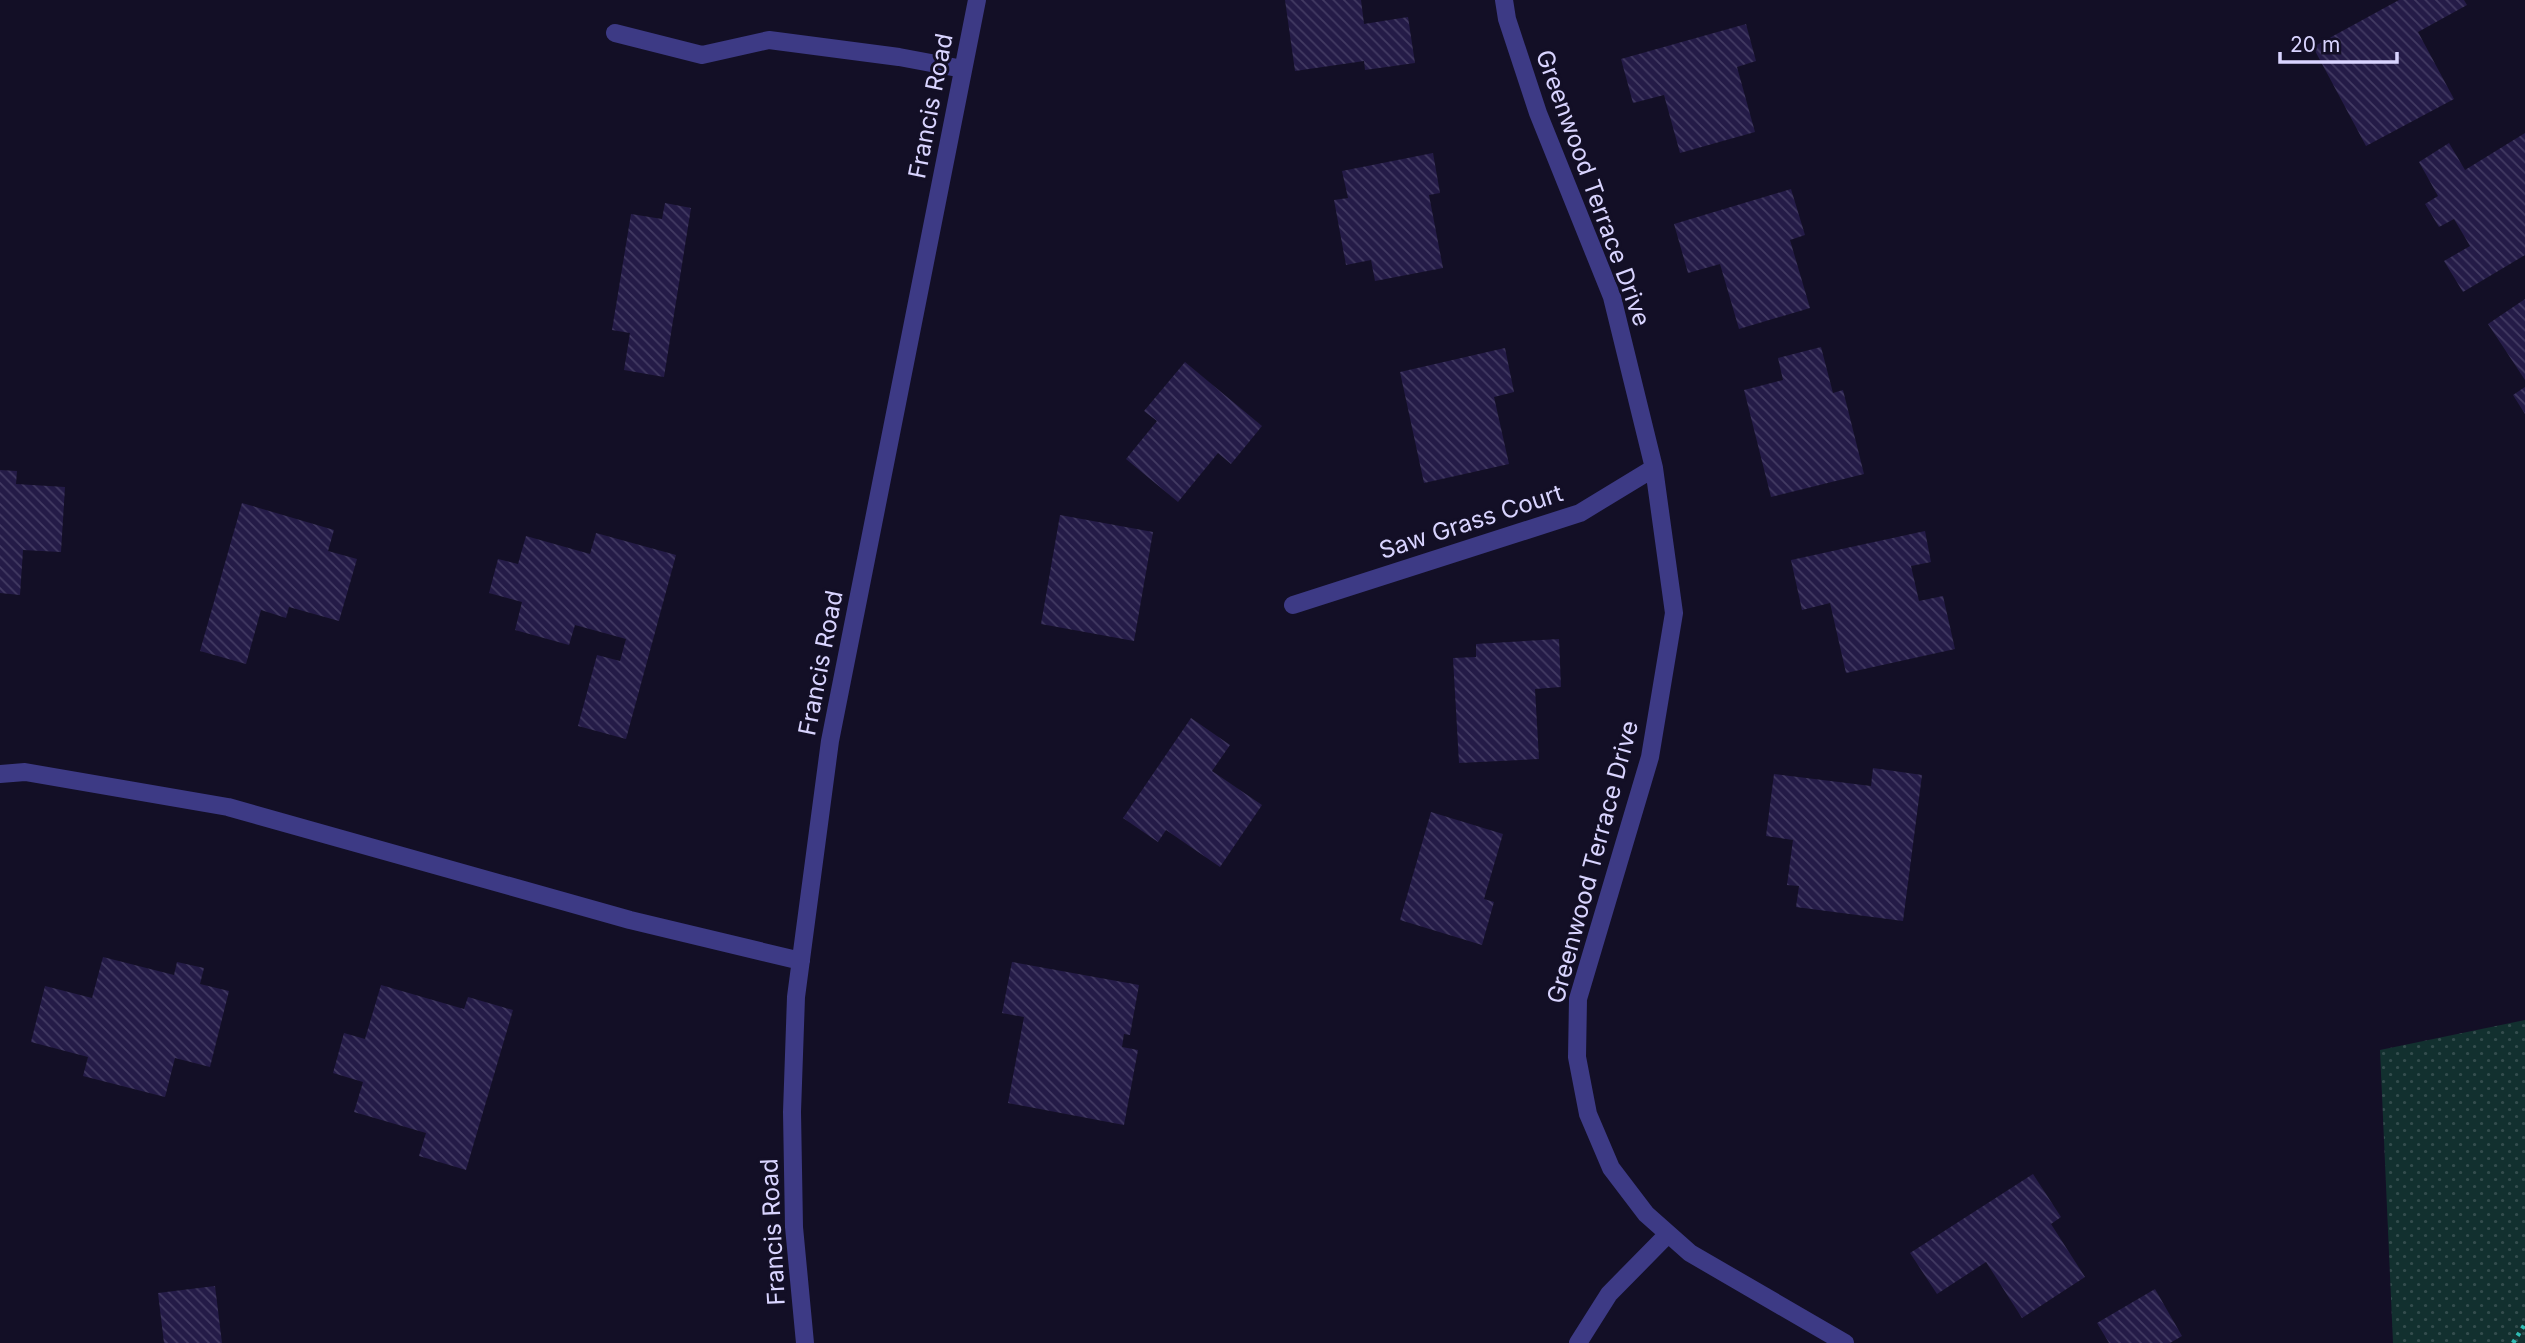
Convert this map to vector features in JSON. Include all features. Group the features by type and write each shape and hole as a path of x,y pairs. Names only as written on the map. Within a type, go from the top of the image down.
{"street":[{"name":"Francis Road","path":"805,1343 794,1227 792,1112 796,997 830,741 977,0"},
{"name":"Greenwood Terrace Drive","path":"1504,0 1507,19 1538,113 1612,297 1654,468 1674,613 1650,757 1578,999 1577,1057 1588,1114 1611,1168 1646,1214 1668,1234 1690,1253 1844,1343"},
{"path":"615,33 702,55 769,40 899,57 963,69"},
{"name":"Saw Grass Court","path":"1293,605 1580,513 1654,468"},
{"path":"0,774 25,772 228,807 630,920 802,961"},
{"path":"1578,1343 1609,1294 1668,1234"}],"path":[{"path":"2513,1343 2525,1324"}],"green space":[{"path":"2525,1020 2525,1343 2393,1343 2380,1050"}],"building":[{"path":"1285,0 1361,0 1364,24 1408,17 1415,63 1365,70 1364,61 1295,71"},
{"path":"2399,0 2464,0 2467,5 2418,32 2454,99 2366,146 2313,47"},
{"path":"1746,24 1756,61 1737,67 1755,132 1680,153 1664,95 1633,103 1621,59"},
{"path":"2525,133 2525,255 2463,292 2444,261 2470,246 2454,219 2439,227 2425,204 2438,196 2419,162 2449,143 2465,170"},
{"path":"1433,153 1440,193 1429,195 1443,268 1375,281 1371,260 1346,265 1334,200 1348,198 1342,171"},
{"path":"1791,189 1805,235 1790,240 1810,308 1739,329 1720,264 1688,273 1674,224"},
{"path":"665,203 691,208 664,377 624,370 630,333 612,330 631,214 662,219"},
{"path":"2525,299 2525,380 2488,324"},
{"path":"1821,347 1833,393 1843,390 1864,474 1771,497 1744,390 1783,380 1778,358"},
{"path":"1505,348 1514,392 1494,397 1509,464 1424,483 1400,372"},
{"path":"1185,362 1262,426 1231,464 1218,453 1178,502 1126,459 1157,421 1144,411"},
{"path":"2525,387 2525,414 2513,395"},
{"path":"0,470 17,471 16,484 65,487 61,552 23,550 20,595 0,593"},
{"path":"242,503 334,530 328,551 357,559 339,621 289,607 286,618 261,610 246,664 200,651"},
{"path":"1060,515 1153,532 1134,641 1041,624"},
{"path":"1925,531 1931,562 1911,566 1919,601 1943,596 1955,649 1846,673 1830,603 1802,610 1791,560"},
{"path":"596,533 676,555 626,739 578,726 597,655 620,661 626,639 575,625 569,645 515,630 522,602 489,593 498,559 518,564 526,536 590,554"},
{"path":"1559,639 1561,687 1535,689 1539,759 1459,763 1453,658 1476,657 1476,644"},
{"path":"1191,718 1230,745 1212,771 1262,805 1220,867 1166,830 1158,842 1123,818"},
{"path":"1873,768 1922,775 1903,921 1796,907 1799,886 1787,885 1793,840 1766,836 1774,774 1871,786"},
{"path":"1431,812 1503,834 1484,899 1494,902 1482,945 1400,920"},
{"path":"103,957 174,975 177,962 204,968 200,984 229,991 210,1067 175,1058 165,1097 83,1076 88,1057 31,1042 45,986 92,998"},
{"path":"1012,962 1139,985 1130,1035 1124,1034 1122,1047 1138,1050 1124,1125 1008,1103 1024,1017 1002,1013"},
{"path":"381,985 464,1009 468,997 513,1010 466,1170 419,1156 426,1133 354,1112 363,1082 333,1073 344,1033 365,1039"},
{"path":"2033,1174 2061,1217 2051,1224 2085,1277 2022,1318 1986,1262 1937,1294 1910,1253"},
{"path":"215,1286 222,1343 164,1343 158,1293"},
{"path":"2155,1289 2182,1336 2170,1343 2109,1343 2097,1323"}]}
